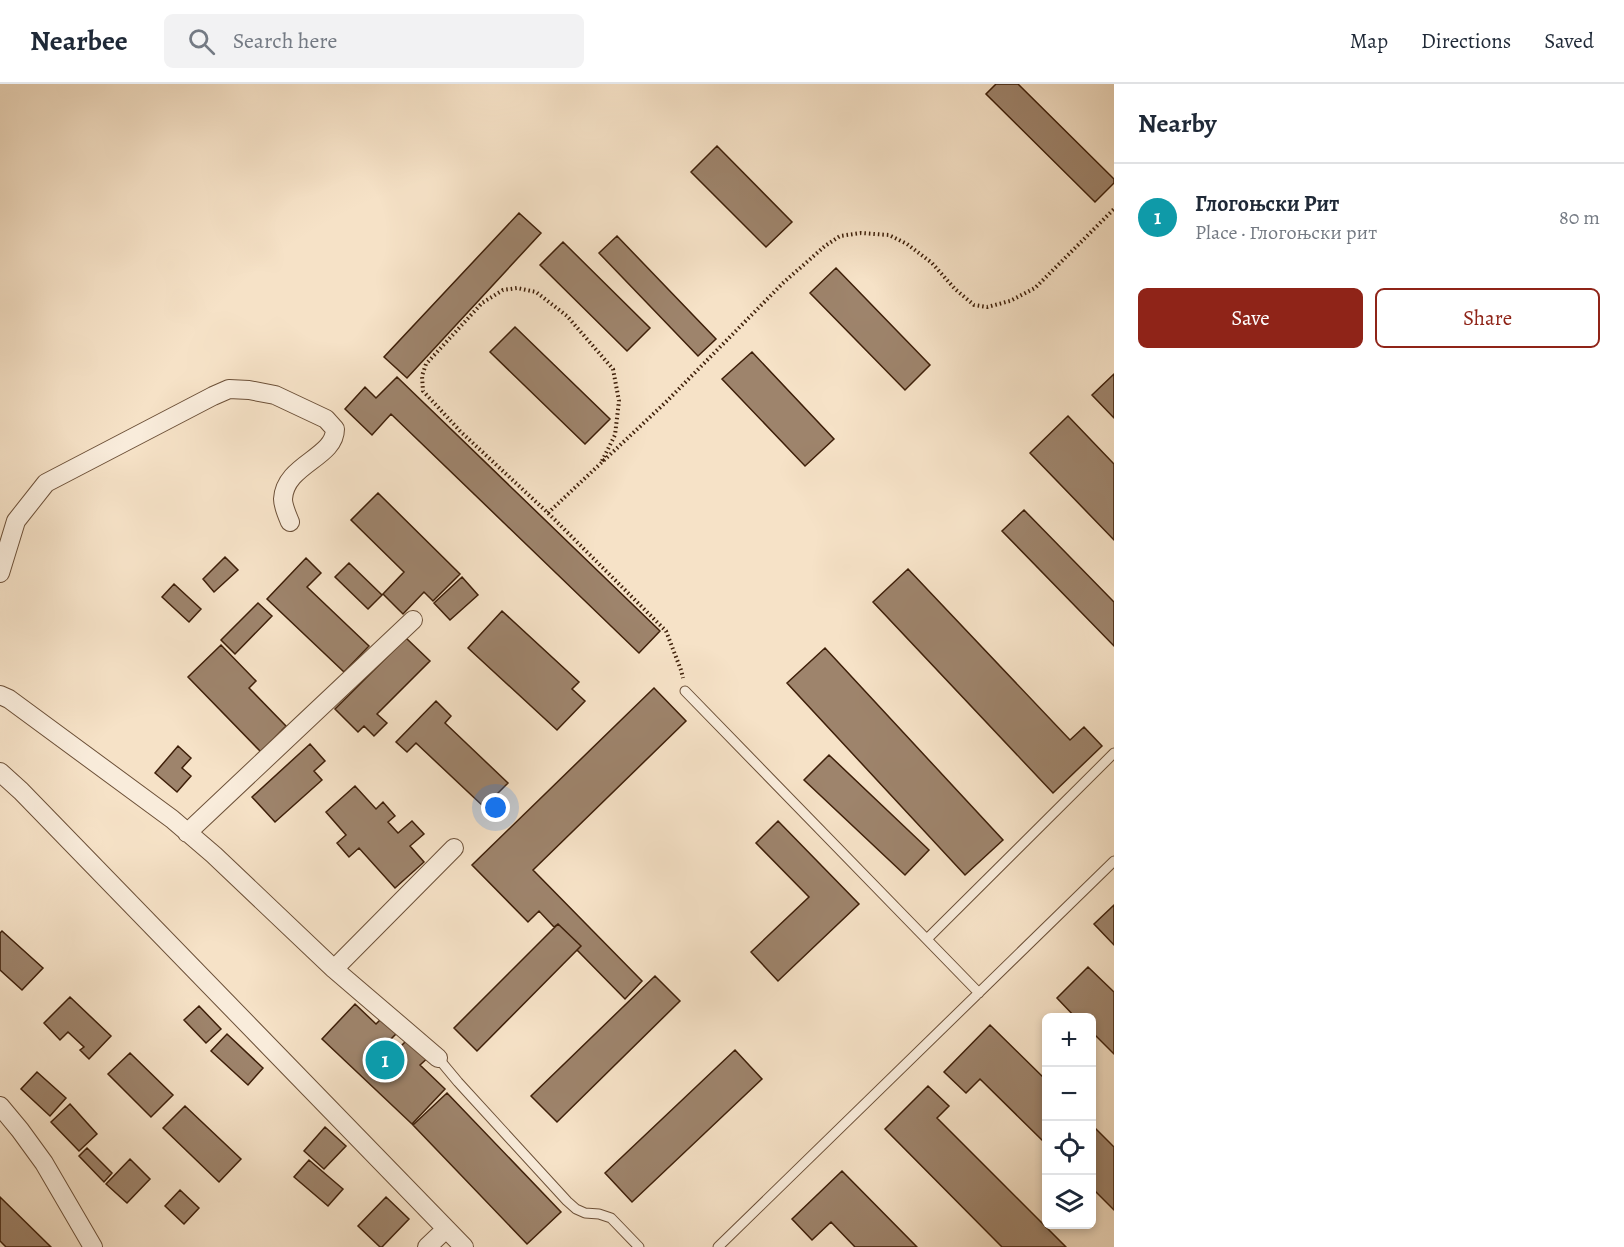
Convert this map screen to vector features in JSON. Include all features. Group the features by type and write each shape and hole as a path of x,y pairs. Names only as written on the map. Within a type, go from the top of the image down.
{"street":[{"path":"0,573 16,521 46,483 202,401 230,389 275,395 326,419 334,429 334,437 329,446 289,480 283,501 290,522"},
{"path":"188,833 413,620"},
{"path":"0,695 9,699 172,819 214,855 334,969 438,1058"},
{"path":"0,772 464,1247"},
{"path":"334,969 454,848"},
{"path":"0,1106 44,1163 93,1247"},
{"path":"427,1247 446,1229"}],"lane":[{"path":"685,691 979,993"},
{"path":"927,939 1114,753"},
{"path":"718,1247 1114,861"},
{"path":"438,1058 567,1201 585,1213 611,1218 639,1247"}],"path":[{"path":"548,513 666,402 783,283 825,246 840,236 861,233 890,235 907,244 932,263 955,289 974,304 987,307 1010,301 1035,288 1114,209"},
{"path":"602,461 615,435 619,401 613,369 567,316 536,292 517,288 503,290 482,303 426,364 422,376 423,391 461,432 548,513 666,632 681,670 685,691"}],"building":[{"path":"996,84 1018,84 1114,179 1114,183 1095,202 986,94"},
{"path":"717,146 792,222 766,247 691,172"},
{"path":"519,213 541,233 407,378 384,357"},
{"path":"617,236 716,339 698,356 599,253"},
{"path":"563,242 650,328 627,351 540,265"},
{"path":"836,268 930,365 905,390 810,293"},
{"path":"515,327 610,419 585,444 490,352"},
{"path":"752,352 834,439 805,466 722,379"},
{"path":"1114,374 1114,418 1092,395"},
{"path":"397,377 660,631 639,653 391,414 372,435 345,409 365,387 376,398"},
{"path":"1068,416 1114,464 1114,540 1030,453"},
{"path":"378,493 460,574 433,601 424,592 403,614 383,594 404,572 351,520"},
{"path":"1024,510 1114,602 1114,646 1002,531"},
{"path":"225,557 238,570 214,592 203,579"},
{"path":"306,558 321,573 307,587 369,646 344,672 267,599"},
{"path":"349,563 382,595 368,609 335,577"},
{"path":"908,569 1070,740 1084,727 1102,746 1053,793 873,602"},
{"path":"462,577 478,595 450,620 434,603"},
{"path":"174,584 201,609 189,622 162,597"},
{"path":"258,603 272,616 235,654 221,640"},
{"path":"502,611 579,682 572,689 585,701 557,730 468,648"},
{"path":"406,638 430,661 377,714 387,723 374,736 364,726 358,732 335,709"},
{"path":"221,645 256,681 249,688 286,726 261,752 188,677"},
{"path":"825,648 1003,840 965,875 787,683"},
{"path":"654,688 686,721 533,870 642,981 625,999 577,950 581,946 558,924 554,927 539,911 528,922 472,865"},
{"path":"436,701 451,716 445,723 508,783 484,807 416,743 407,752 396,742"},
{"path":"310,744 325,761 314,771 322,780 275,822 252,797"},
{"path":"178,746 191,758 182,768 191,776 177,792 155,773"},
{"path":"829,755 929,850 905,875 804,780"},
{"path":"355,786 376,809 383,802 395,816 388,822 398,833 412,821 424,834 410,846 424,862 395,888 359,848 349,857 337,843 346,835 326,812"},
{"path":"778,821 859,904 778,981 751,952 809,897 756,843"},
{"path":"1114,905 1114,945 1094,924"},
{"path":"558,924 581,946 477,1051 454,1028"},
{"path":"2,931 43,968 22,990 0,970 0,933"},
{"path":"1088,967 1114,992 1114,1054 1096,1036 1096,1013 1071,1013 1057,998"},
{"path":"655,976 680,1001 557,1122 531,1096"},
{"path":"70,997 111,1036 89,1059 80,1050 84,1047 68,1032 60,1040 44,1023"},
{"path":"355,1004 376,1024 385,1015 400,1030 391,1039 400,1047 411,1036 431,1055 420,1065 445,1089 412,1124 322,1039"},
{"path":"199,1006 221,1029 206,1043 184,1020"},
{"path":"990,1025 1042,1076 1042,1140 980,1079 966,1093 944,1072"},
{"path":"227,1034 263,1068 248,1085 211,1051"},
{"path":"735,1050 762,1079 632,1202 605,1173"},
{"path":"130,1053 173,1095 151,1117 108,1074"},
{"path":"37,1072 66,1098 50,1116 21,1089"},
{"path":"928,1086 949,1106 937,1118 1042,1223 1042,1229 1048,1229 1066,1247 1002,1247 885,1129"},
{"path":"447,1093 561,1212 527,1244 413,1125"},
{"path":"70,1104 97,1134 79,1151 51,1122"},
{"path":"185,1106 241,1159 219,1182 163,1128"},
{"path":"325,1127 346,1146 324,1169 304,1151"},
{"path":"1096,1129 1114,1147 1114,1210 1096,1192"},
{"path":"87,1148 112,1173 104,1182 79,1156"},
{"path":"130,1159 150,1179 127,1203 106,1184"},
{"path":"309,1160 343,1189 328,1206 294,1177"},
{"path":"842,1171 917,1247 855,1247 831,1222 812,1240 792,1219"},
{"path":"180,1190 199,1208 184,1224 165,1206"},
{"path":"0,1197 51,1247 6,1247 0,1241"},
{"path":"386,1197 409,1219 380,1247 358,1226"}],"place":[{"name":"Глогоњски Рит","path":"385,1060"}]}
